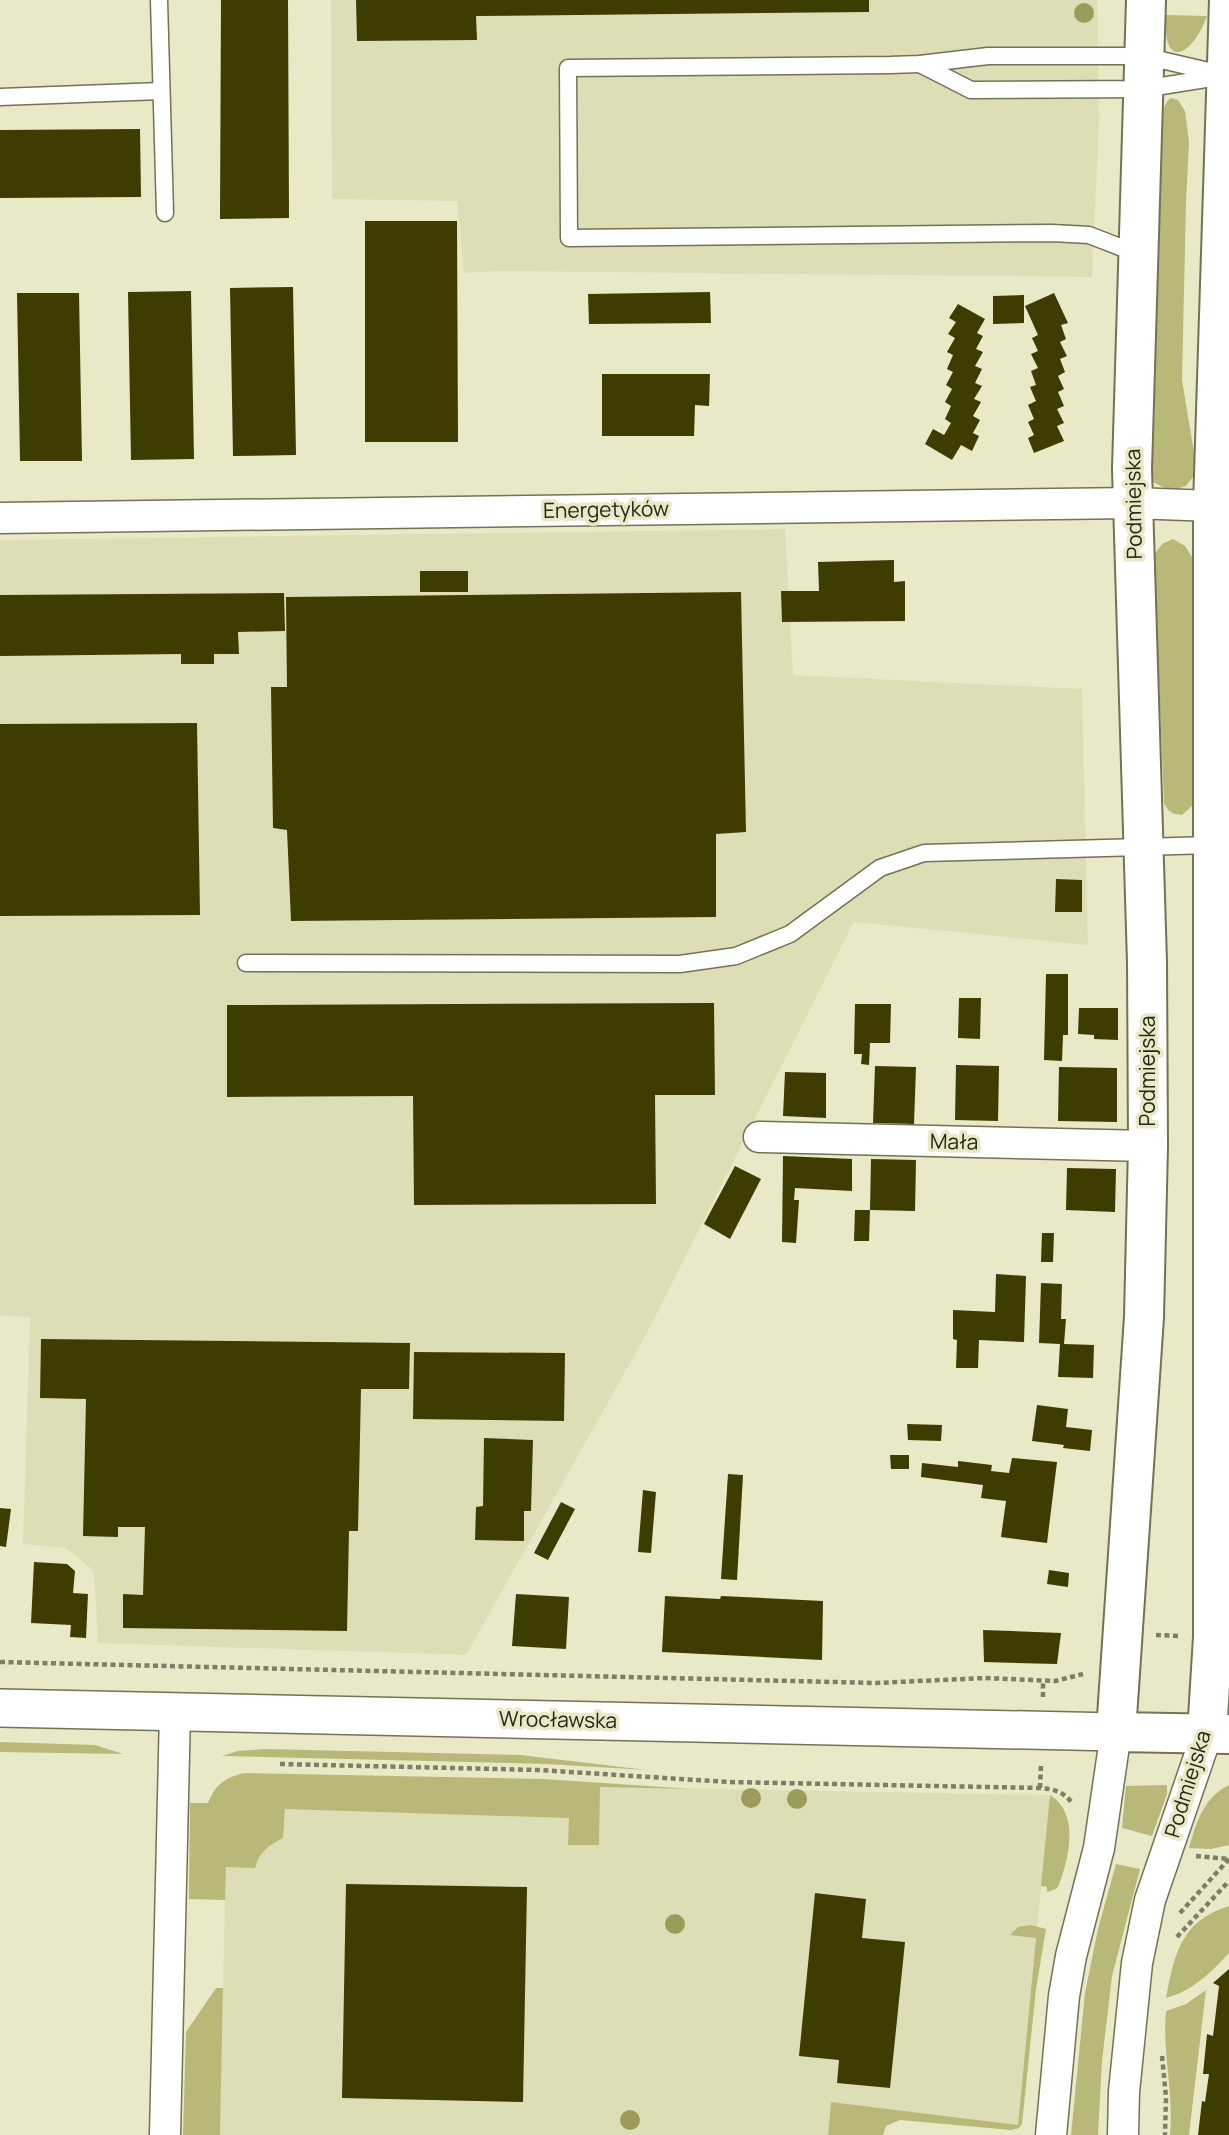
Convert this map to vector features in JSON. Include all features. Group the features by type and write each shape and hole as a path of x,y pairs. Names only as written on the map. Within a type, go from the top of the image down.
{"main road":[{"name":"Podmiejska","path":"1116,1732 1144,1317 1148,1146 1149,1035 1133,503 1146,0"},
{"name":"Podmiejska","path":"1218,1734 1213,1637 1212,845 1220,774 1213,506 1229,0"},
{"path":"1116,1732 1218,1734"}],"street":[{"name":"Energetyków","path":"0,518 1133,503 1213,506"},
{"name":"Mała","path":"760,1137 1148,1146"},
{"name":"Wrocławska","path":"0,1708 1116,1732"},
{"path":"165,2135 175,1712"},
{"name":"Podmiejska","path":"1051,2135 1064,1996 1071,1956 1099,1848 1116,1732"},
{"name":"Podmiejska","path":"1123,2135 1124,2092 1137,1963 1150,1900 1218,1734"}],"lane":[{"path":"159,0 165,213"},
{"path":"1138,254 1089,235 1052,233 569,238 568,68 920,64 988,56 1144,73 1226,75"},
{"path":"920,64 971,90 1144,73 1226,75"},
{"path":"0,97 161,91"},
{"path":"246,963 680,964 736,956 790,934 880,869 924,853 1212,845"}],"path":[{"path":"1124,1633 1213,1637"},
{"path":"0,1662 876,1683 985,1678 1044,1683 1088,1672"},
{"path":"280,1764 539,1770 728,1782 1041,1786 1065,1794 1073,1804 1075,1814"},
{"path":"1174,1945 1178,1934 1229,1881"},
{"path":"1160,2042 1166,2097 1165,2135"}],"shaded area":[{"path":"331,0 1097,0 1099,120 1092,277 500,271 464,273 457,201 332,199"},
{"path":"1166,15 1207,16 1194,41 1179,52 1173,51 1169,45"},
{"path":"1171,98 1178,100 1185,111 1189,142 1182,380 1195,459 1195,474 1186,486 1176,489 1165,488 1153,482 1150,471 1154,426 1162,116 1165,104"},
{"path":"785,529 793,675 1082,689 1088,945 854,922 647,1333 466,1655 98,1643 94,1571 66,1548 23,1544 30,1317 0,1316 0,540"},
{"path":"1173,539 1185,546 1192,557 1193,805 1182,815 1171,812 1164,803 1154,555 1162,544"},
{"path":"0,1742 95,1745 123,1754 0,1752"},
{"path":"265,1749 520,1755 647,1770 546,1764 222,1756 238,1751"},
{"path":"246,1773 543,1779 693,1789 600,1787 599,1845 568,1845 569,1818 285,1809 283,1838 265,1850 255,1868 226,1867 225,1900 189,1899 190,1803 208,1803 222,1782"},
{"path":"246,1780 1050,1795 1018,2125 831,2102 828,2135 220,2135 226,1847"},
{"path":"1167,1785 1167,1794 1152,1836 1122,1828 1126,1786"},
{"path":"1229,1785 1229,1845 1211,1849 1189,1848 1207,1804"},
{"path":"1050,1795 1065,1813 1070,1837 1059,1885 1047,1892 1047,1887 1041,1886"},
{"path":"1116,1864 1140,1869 1112,1976 1102,2061 1098,2135 1071,2135 1085,1993 1098,1929"},
{"path":"1229,1906 1229,1953 1201,1980 1166,1998 1172,1967 1182,1941 1200,1921"},
{"path":"1031,1925 1046,1929 1036,1989 1022,2124 1019,2128 1011,2130 900,2120 886,2126 883,2135 828,2135 831,2102 1018,2125 1036,1938 1010,1935 1018,1927"},
{"path":"216,1988 223,1988 220,2135 183,2135 186,2032"},
{"path":"1206,1990 1189,2135 1170,2135 1166,2011 1186,2004"}],"building":[{"path":"221,0 288,0 289,218 220,219"},
{"path":"356,0 869,0 869,12 476,16 477,40 357,41"},
{"path":"140,129 141,197 0,198 0,130"},
{"path":"365,221 457,221 458,442 365,442"},
{"path":"293,287 296,455 233,456 230,288"},
{"path":"191,291 194,459 131,460 128,292"},
{"path":"710,292 711,323 589,324 588,294"},
{"path":"17,293 79,293 82,461 20,461"},
{"path":"1054,293 1068,323 1061,325 1066,339 1060,342 1067,356 1060,359 1065,372 1058,376 1064,389 1058,392 1064,406 1057,409 1064,423 1057,426 1064,441 1034,453 1028,438 1034,435 1028,422 1034,419 1028,405 1036,401 1030,387 1036,385 1031,371 1038,368 1031,354 1038,351 1032,338 1038,335 1025,306"},
{"path":"1024,295 1024,323 993,324 993,296"},
{"path":"958,304 985,319 977,333 983,336 976,349 983,352 975,366 982,369 975,383 982,386 974,399 981,402 973,416 980,420 973,433 979,436 972,451 961,445 952,460 925,444 933,429 944,435 951,423 945,419 951,406 945,402 952,389 946,385 953,372 947,369 953,355 947,352 955,338 948,334 956,322 949,318"},
{"path":"602,374 710,374 709,406 695,405 694,436 602,436"},
{"path":"894,560 894,582 905,581 905,621 782,622 781,591 819,591 818,562"},
{"path":"420,571 468,571 468,592 420,592"},
{"path":"741,592 746,832 716,834 716,917 291,921 287,830 273,828 271,687 287,687 286,597"},
{"path":"284,593 285,631 238,632 239,654 214,654 214,664 181,664 181,654 0,656 0,595"},
{"path":"197,723 200,915 0,916 0,724"},
{"path":"1056,879 1082,880 1082,912 1055,912"},
{"path":"1046,974 1068,974 1068,1035 1063,1035 1062,1061 1044,1060"},
{"path":"959,998 981,998 980,1039 958,1038"},
{"path":"714,1003 715,1095 655,1095 656,1204 414,1205 413,1096 227,1097 227,1005"},
{"path":"855,1004 891,1004 890,1043 870,1043 869,1065 861,1064 862,1054 854,1054"},
{"path":"1079,1008 1118,1008 1118,1040 1094,1039 1094,1035 1078,1034"},
{"path":"956,1065 999,1066 998,1121 955,1120"},
{"path":"875,1066 916,1067 914,1124 873,1123"},
{"path":"1059,1067 1117,1068 1117,1122 1058,1121"},
{"path":"785,1072 826,1073 826,1118 783,1116"},
{"path":"783,1156 852,1159 852,1191 795,1188 794,1200 799,1200 796,1243 782,1242"},
{"path":"871,1159 916,1160 915,1211 870,1210"},
{"path":"735,1166 761,1179 730,1239 704,1224"},
{"path":"1067,1168 1116,1169 1115,1212 1066,1210"},
{"path":"855,1210 870,1210 869,1241 854,1241"},
{"path":"1042,1233 1054,1233 1053,1262 1041,1262"},
{"path":"996,1274 1026,1276 1024,1342 979,1340 978,1368 956,1368 957,1340 953,1339 953,1310 995,1312"},
{"path":"1041,1283 1062,1284 1061,1319 1066,1319 1064,1344 1094,1345 1093,1378 1058,1377 1060,1344 1039,1343"},
{"path":"41,1339 410,1343 409,1389 361,1389 358,1531 349,1531 347,1631 123,1628 123,1594 143,1595 145,1527 118,1527 118,1537 83,1536 86,1399 40,1398"},
{"path":"414,1352 565,1353 564,1421 413,1419"},
{"path":"1037,1405 1068,1409 1066,1427 1092,1430 1090,1451 1032,1441"},
{"path":"907,1424 942,1425 941,1441 908,1440"},
{"path":"484,1438 533,1440 531,1511 524,1511 524,1541 475,1540 476,1507 483,1506"},
{"path":"890,1455 909,1455 909,1469 891,1469"},
{"path":"1012,1458 1057,1462 1047,1543 1001,1537 1006,1501 981,1498 983,1485 921,1477 922,1463 958,1467 958,1461 992,1465 991,1471 1009,1473"},
{"path":"728,1474 743,1475 737,1580 721,1579"},
{"path":"643,1490 656,1492 651,1553 638,1552"},
{"path":"561,1502 575,1509 548,1560 534,1553"},
{"path":"0,1508 11,1509 6,1547 0,1546"},
{"path":"34,1562 67,1564 75,1571 73,1593 88,1594 86,1638 70,1637 71,1625 31,1623"},
{"path":"1049,1570 1069,1573 1068,1587 1047,1584"},
{"path":"516,1594 569,1597 566,1649 512,1646"},
{"path":"665,1596 823,1601 822,1660 662,1652"},
{"path":"983,1630 1061,1633 1057,1664 984,1662"},
{"path":"346,1884 527,1887 523,2102 342,2098"},
{"path":"815,1893 866,1899 862,1938 905,1942 890,2088 837,2083 839,2060 799,2056"},
{"path":"1229,1969 1229,2135 1198,2135 1209,2074 1203,2074 1207,2034 1213,2036 1219,1986 1213,1983"}]}
